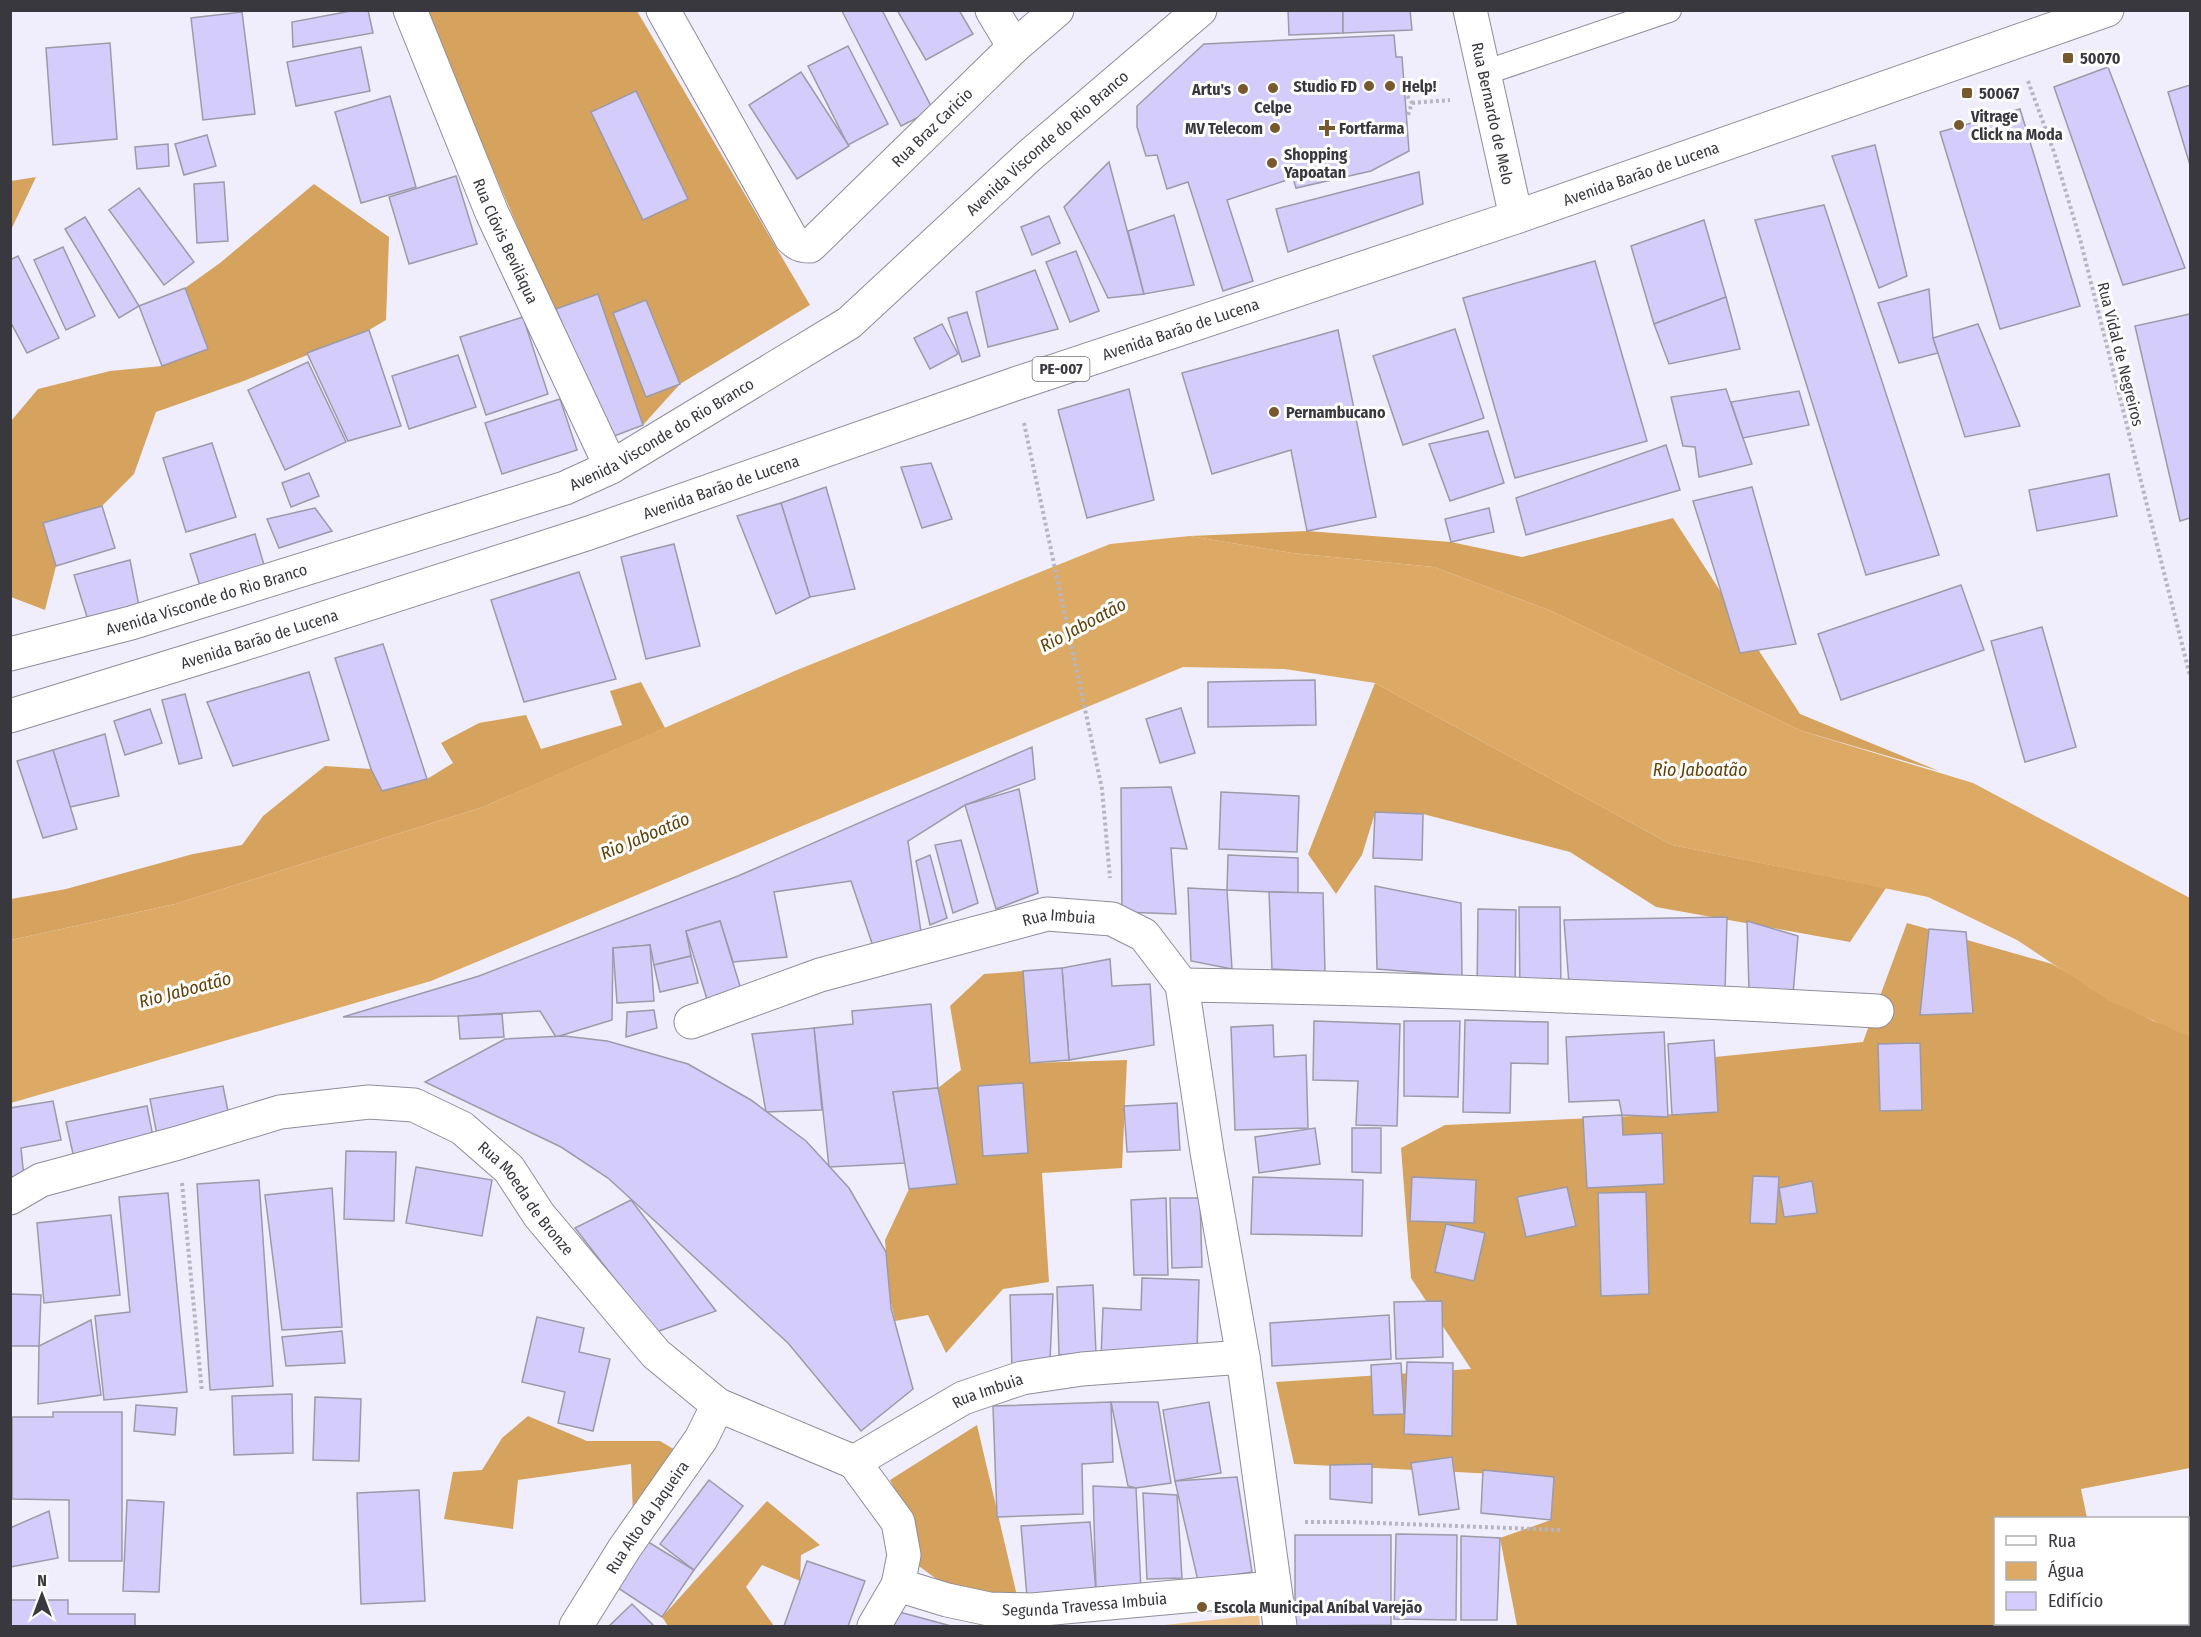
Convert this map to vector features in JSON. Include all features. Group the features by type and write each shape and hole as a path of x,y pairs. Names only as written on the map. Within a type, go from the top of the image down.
{"street":[{"name":"Rua Clóvis Beviláqua","path":"410,10 492,213 611,467"},
{"name":"Rua Braz Caricio","path":"663,10 790,238 797,244 810,246 1014,47 1058,10"},
{"path":"992,10 1014,47"},
{"name":"Avenida Visconde do Rio Branco","path":"10,654 131,623 565,488 611,467 849,323 1029,156 1200,10"},
{"name":"Rua Bernardo de Melo","path":"1470,10 1516,217"},
{"name":"Avenida Barão de Lucena","path":"10,716 234,647 588,533 1012,385 1516,217 2107,10"},
{"name":"Rua Imbuia","path":"691,1022 820,975 1047,914 1112,919 1144,935 1182,985 1207,1152 1244,1357 1280,1626"},
{"path":"1182,985 1401,989 1712,1001 1877,1011"},
{"name":"Rua Moeda de Bronze","path":"10,1198 41,1180 178,1143 280,1112 369,1102 414,1105 462,1128 509,1169 539,1215 656,1354 718,1405 854,1462"},
{"name":"Rua Imbuia","path":"854,1462 963,1398 1022,1378 1082,1369 1244,1357"},
{"name":"Rua Alto da Jaqueira","path":"576,1626 624,1549 701,1439 718,1405"},
{"path":"854,1462 898,1522 904,1555 898,1585 874,1626"},
{"name":"Segunda Travessa Imbuia","path":"898,1585 947,1600 989,1609 1032,1610 1274,1588"}],"lane":[{"path":"1484,73 1669,10"}],"path":[{"name":"Rua Vidal de Negreiros","path":"2013,42 2054,152 2080,239 2190,676"},
{"path":"1404,91 1412,103 1407,118"},
{"path":"1025,429 1102,789 1112,919"},
{"path":"178,1143 202,1392"},
{"path":"1266,1522 1351,1522 1561,1530"}],"shaded area":[{"path":"427,11 637,11 810,305 680,384 643,425 609,438 462,98"},
{"path":"36,177 11,230 11,181"},
{"path":"314,184 389,237 386,320 369,330 241,382 156,412 134,474 102,506 43,523 56,566 45,610 11,597 11,421 38,389 110,371 162,366 208,349 185,288 220,263"},
{"path":"1673,518 1800,714 1939,771 1802,731 1549,610 1434,567 1292,553 1190,536 1307,531 1451,542 1522,557"},
{"path":"641,682 665,728 483,807 175,904 11,940 11,899 66,889 193,854 242,845 263,816 325,766 371,769 382,791 427,779 453,763 441,743 479,723 526,715 541,749 622,725 610,691"},
{"path":"1375,683 1672,845 1886,888 1850,942 1656,907 1570,852 1423,814 1375,813 1362,855 1336,894 1308,854"},
{"path":"1907,923 2052,964 2153,1021 2190,1033 2190,1468 2081,1489 2087,1517 1994,1517 1994,1625 2112,1626 1517,1626 1500,1538 1551,1520 1554,1477 1294,1464 1276,1382 1471,1369 1411,1278 1401,1148 1445,1125 1718,1112 1715,1057 1863,1042"},
{"path":"1023,971 1030,1063 1127,1060 1122,1168 1042,1173 1049,1282 1003,1289 946,1353 928,1315 895,1321 890,1298 885,1240 909,1189 957,1183 938,1088 961,1070 950,1006 984,974"},
{"path":"528,1416 587,1441 660,1441 677,1451 633,1515 631,1464 518,1480 513,1529 444,1519 453,1472 482,1470 502,1438"},
{"path":"977,1425 1018,1600 950,1589 912,1561 908,1515 890,1480"},
{"path":"767,1501 820,1545 801,1555 800,1581 762,1565 746,1587 774,1626 668,1626 662,1617"},
{"path":"1259,1615 1260,1626 1155,1626"}],"water":[{"name":"Rio Jaboatão","path":"1190,536 1292,553 1434,567 1549,610 1802,731 1973,783 2190,898 2190,1037 2109,1001 2017,940 1928,897 1672,845 1375,683 1285,669 1183,667 431,981 11,1103 11,940 175,904 483,807 797,670 1110,544"}],"building":[{"path":"356,10 368,10 373,33 293,47 292,22"},
{"path":"843,10 882,10 933,110 901,126"},
{"path":"897,10 959,10 973,34 926,60"},
{"path":"1288,10 1343,10 1343,33 1289,35"},
{"path":"1343,10 1410,10 1412,30 1343,33"},
{"path":"242,12 255,114 203,120 191,18"},
{"name":"Shopping Yapoatan","path":"1394,35 1396,57 1402,57 1409,151 1371,171 1296,188 1293,178 1227,200 1253,281 1223,291 1188,182 1167,189 1157,155 1146,156 1137,127 1137,106 1204,44"},
{"path":"110,43 117,139 53,145 46,48"},
{"path":"848,46 888,124 848,145 808,66"},
{"path":"361,47 370,91 296,106 287,62"},
{"path":"2108,67 2185,268 2123,285 2054,87"},
{"path":"801,72 849,146 797,179 749,105"},
{"path":"2190,85 2190,165 2168,92"},
{"path":"636,91 688,199 643,220 591,112"},
{"path":"390,96 416,187 361,203 335,112"},
{"path":"2020,109 2080,306 2000,329 1940,132"},
{"path":"207,135 216,166 184,175 175,144"},
{"path":"168,144 169,166 137,169 135,147"},
{"path":"1875,145 1907,276 1879,288 1832,156"},
{"path":"1109,162 1144,294 1108,298 1064,207"},
{"path":"1419,172 1423,204 1288,252 1276,209"},
{"path":"456,176 477,244 409,264 389,197"},
{"path":"224,182 228,241 197,243 194,184"},
{"path":"139,188 194,262 164,285 109,210"},
{"path":"1824,205 1939,555 1866,575 1755,220"},
{"path":"1174,215 1194,285 1144,294 1128,231"},
{"path":"1049,216 1060,243 1032,255 1021,227"},
{"path":"85,217 139,306 119,318 65,229"},
{"path":"1704,220 1726,297 1654,324 1631,246"},
{"path":"63,247 95,316 66,330 34,260"},
{"path":"1076,251 1099,311 1070,322 1046,262"},
{"path":"18,256 59,338 27,353 10,321 10,260"},
{"path":"1595,261 1647,441 1515,478 1463,298"},
{"path":"1035,270 1058,329 988,347 976,292"},
{"path":"185,288 208,349 162,366 139,306"},
{"path":"1929,289 1933,338 1938,353 1899,363 1878,303"},
{"path":"598,294 643,425 609,438 556,309"},
{"path":"1726,297 1740,349 1669,364 1654,324"},
{"path":"646,300 680,384 646,397 613,313"},
{"path":"967,312 980,356 962,362 948,318"},
{"path":"2190,314 2190,518 2180,521 2135,326"},
{"path":"523,317 548,394 486,415 460,337"},
{"path":"942,324 958,354 930,369 914,338"},
{"path":"1978,324 2020,426 1965,437 1933,338"},
{"path":"1455,329 1484,418 1403,445 1373,356"},
{"path":"369,330 401,426 348,441 307,353"},
{"name":"Pernambucano","path":"1338,330 1376,517 1307,531 1291,450 1212,474 1182,373"},
{"path":"458,355 476,407 409,429 392,376"},
{"path":"308,362 346,442 285,470 248,390"},
{"path":"1129,389 1154,500 1087,518 1058,410"},
{"path":"1726,389 1752,464 1699,477 1695,447 1683,446 1671,397"},
{"path":"1799,391 1809,425 1743,438 1731,402"},
{"path":"560,399 577,450 502,474 485,423"},
{"path":"1488,431 1504,483 1450,501 1429,444"},
{"path":"212,443 236,517 186,532 163,458"},
{"path":"1666,445 1680,490 1526,535 1516,498"},
{"path":"931,463 952,519 922,528 901,467"},
{"path":"309,473 319,496 291,507 282,483"},
{"path":"2109,474 2117,516 2037,531 2029,490"},
{"path":"826,487 855,589 810,597 781,503"},
{"path":"1752,487 1796,644 1740,653 1693,501"},
{"path":"781,503 810,597 776,614 737,516"},
{"path":"102,506 115,548 56,566 43,523"},
{"path":"315,508 332,531 279,548 267,519"},
{"path":"1489,508 1494,532 1451,542 1445,519"},
{"path":"255,534 264,565 201,589 190,554"},
{"path":"674,544 700,646 646,659 621,557"},
{"path":"130,560 139,606 88,620 74,575"},
{"path":"579,572 616,679 524,702 491,600"},
{"path":"1961,585 1984,650 1841,700 1818,634"},
{"path":"2042,627 2076,747 2025,762 1991,641"},
{"path":"383,644 427,779 382,791 371,769 335,658"},
{"path":"309,672 329,740 233,766 207,702"},
{"path":"1315,680 1316,725 1208,727 1208,682"},
{"path":"185,694 202,758 179,764 162,700"},
{"path":"1181,708 1195,753 1160,763 1146,719"},
{"path":"150,709 162,743 125,755 114,721"},
{"path":"105,734 119,796 70,807 53,750"},
{"path":"1032,747 1035,779 965,805 908,841 922,939 875,952 851,881 774,892 787,957 733,962 720,921 686,931 691,956 654,965 650,945 613,948 612,1020 556,1037 540,1011 458,1016 343,1017 479,976 738,876"},
{"path":"53,750 77,829 43,838 17,761"},
{"path":"1171,787 1187,849 1171,848 1176,914 1122,912 1121,788"},
{"path":"1019,789 1038,893 996,909 965,805"},
{"path":"1221,792 1299,796 1297,852 1219,849"},
{"path":"1375,812 1423,814 1422,860 1373,858"},
{"path":"961,840 978,903 953,913 935,845"},
{"path":"930,855 947,918 930,925 916,861"},
{"path":"1228,855 1298,858 1298,893 1227,890"},
{"path":"1375,886 1461,903 1462,976 1377,969"},
{"path":"1188,888 1227,890 1232,969 1191,961"},
{"path":"1269,892 1323,893 1325,972 1272,969"},
{"path":"1519,907 1560,907 1561,993 1520,993"},
{"path":"1478,909 1516,910 1515,992 1477,992"},
{"path":"1727,917 1725,991 1569,984 1564,920"},
{"path":"720,921 744,999 710,1009 686,931"},
{"path":"1747,921 1798,936 1793,994 1749,990"},
{"path":"1929,929 1966,932 1973,1013 1920,1015"},
{"path":"650,945 654,1001 617,1003 613,948"},
{"path":"691,956 698,983 660,992 654,965"},
{"path":"1110,959 1112,986 1150,984 1154,1045 1069,1060 1062,968"},
{"path":"1062,968 1069,1060 1030,1063 1023,971"},
{"path":"931,1004 938,1088 893,1092 905,1163 829,1167 814,1028 853,1024 852,1011"},
{"path":"654,1010 657,1028 626,1037 627,1012"},
{"path":"502,1014 504,1037 460,1039 458,1016"},
{"path":"1465,1020 1548,1022 1548,1064 1511,1063 1510,1113 1463,1112"},
{"path":"1314,1021 1400,1024 1397,1126 1356,1125 1358,1081 1313,1080"},
{"path":"1404,1021 1460,1021 1458,1097 1404,1096"},
{"path":"1273,1025 1274,1057 1306,1055 1308,1128 1235,1130 1231,1027"},
{"path":"814,1028 822,1110 766,1112 752,1034"},
{"path":"1664,1032 1668,1117 1622,1115 1619,1100 1569,1102 1566,1037"},
{"path":"564,1036 607,1041 688,1064 751,1100 806,1141 849,1188 886,1252 891,1308 913,1389 861,1431 788,1343 608,1178 561,1147 425,1082 505,1039"},
{"path":"1714,1040 1718,1112 1672,1115 1668,1044"},
{"path":"1920,1043 1922,1110 1880,1111 1878,1044"},
{"path":"1023,1083 1028,1153 983,1156 978,1086"},
{"path":"223,1086 230,1122 157,1135 150,1099"},
{"path":"938,1088 957,1184 909,1189 893,1092"},
{"path":"53,1101 61,1140 21,1148 24,1178 10,1181 10,1108"},
{"path":"1177,1103 1180,1150 1127,1152 1124,1106"},
{"path":"147,1106 155,1147 75,1163 66,1122"},
{"path":"1622,1115 1623,1135 1662,1133 1664,1184 1587,1188 1583,1117"},
{"path":"1315,1128 1320,1164 1259,1173 1255,1137"},
{"path":"1352,1128 1381,1128 1381,1173 1352,1172"},
{"path":"346,1151 396,1152 394,1221 344,1219"},
{"path":"416,1167 492,1180 482,1236 406,1223"},
{"path":"1753,1176 1779,1177 1776,1224 1750,1223"},
{"path":"1253,1177 1363,1180 1362,1236 1251,1234"},
{"path":"1412,1177 1476,1180 1474,1223 1410,1221"},
{"path":"259,1180 273,1386 210,1390 197,1184"},
{"path":"1812,1181 1817,1213 1784,1217 1779,1188"},
{"path":"1567,1187 1576,1226 1526,1237 1517,1197"},
{"path":"332,1188 342,1327 282,1330 265,1195"},
{"path":"1646,1192 1649,1294 1601,1296 1598,1193"},
{"path":"168,1193 187,1392 104,1400 95,1316 130,1312 119,1197"},
{"path":"1166,1198 1168,1275 1134,1275 1131,1200"},
{"path":"1170,1198 1200,1198 1202,1267 1172,1268"},
{"path":"631,1200 716,1311 656,1332 575,1228"},
{"path":"111,1215 120,1295 44,1303 37,1223"},
{"path":"1446,1224 1485,1233 1474,1281 1435,1272"},
{"path":"1142,1278 1199,1280 1197,1351 1101,1358 1103,1308 1141,1310"},
{"path":"1093,1285 1096,1353 1059,1355 1057,1287"},
{"path":"10,1294 41,1295 39,1346 10,1346"},
{"path":"1053,1294 1050,1360 1012,1369 1010,1295"},
{"path":"1442,1301 1443,1357 1396,1359 1394,1302"},
{"path":"1389,1315 1391,1359 1272,1366 1270,1323"},
{"path":"537,1317 584,1328 579,1352 610,1359 593,1431 558,1423 565,1392 522,1382"},
{"path":"91,1320 101,1395 38,1404 39,1346"},
{"path":"342,1331 345,1363 286,1366 282,1337"},
{"path":"1407,1362 1453,1363 1452,1436 1404,1434"},
{"path":"1401,1363 1404,1414 1373,1415 1371,1365"},
{"path":"292,1394 293,1453 234,1455 232,1396"},
{"path":"315,1397 361,1399 359,1461 313,1460"},
{"path":"1111,1402 1113,1462 1082,1464 1083,1514 997,1517 993,1406"},
{"path":"1111,1402 1158,1402 1171,1483 1136,1488 1128,1486"},
{"path":"1209,1402 1221,1473 1175,1481 1163,1410"},
{"path":"136,1405 177,1408 175,1435 134,1431"},
{"path":"53,1412 122,1412 122,1561 69,1561 69,1500 12,1499 12,1417 53,1417"},
{"path":"1452,1457 1459,1509 1419,1515 1411,1463"},
{"path":"1372,1464 1372,1503 1330,1499 1330,1465"},
{"path":"1483,1470 1554,1477 1551,1520 1481,1513"},
{"path":"1237,1477 1252,1572 1198,1581 1175,1481"},
{"path":"709,1480 743,1506 694,1570 660,1544"},
{"path":"1093,1486 1136,1488 1141,1591 1096,1591"},
{"path":"419,1490 425,1601 361,1604 357,1493"},
{"path":"1143,1493 1177,1495 1182,1578 1147,1579"},
{"path":"127,1500 164,1502 159,1592 123,1591"},
{"path":"49,1511 58,1558 10,1567 10,1528"},
{"path":"1090,1522 1096,1591 1027,1597 1021,1526"},
{"path":"1396,1534 1457,1535 1456,1620 1394,1619"},
{"path":"1295,1535 1391,1535 1391,1625 1295,1626"},
{"path":"1461,1536 1500,1538 1497,1620 1461,1620"},
{"path":"645,1540 694,1570 662,1617 615,1586"},
{"path":"807,1561 865,1581 848,1626 784,1626"},
{"path":"10,1600 68,1600 68,1614 135,1614 135,1626 10,1626"},
{"path":"632,1604 654,1626 609,1626"},
{"path":"892,1610 951,1626 888,1626"}],"place":[{"name":"50070","path":"2068,58"},
{"name":"Studio FD","path":"1369,86"},
{"name":"Help!","path":"1390,86"},
{"name":"Celpe","path":"1273,88"},
{"name":"Artu's","path":"1243,89"},
{"name":"50067","path":"1967,93"},
{"name":"Vitrage Click na Moda","path":"1959,125"},
{"name":"MV Telecom","path":"1275,128"},
{"name":"Fortfarma","path":"1327,128"},
{"name":"Shopping Yapoatan","path":"1272,163"},
{"name":"Pernambucano","path":"1274,412"},
{"name":"Escola Municipal Aníbal Varejão","path":"1202,1607"}]}
